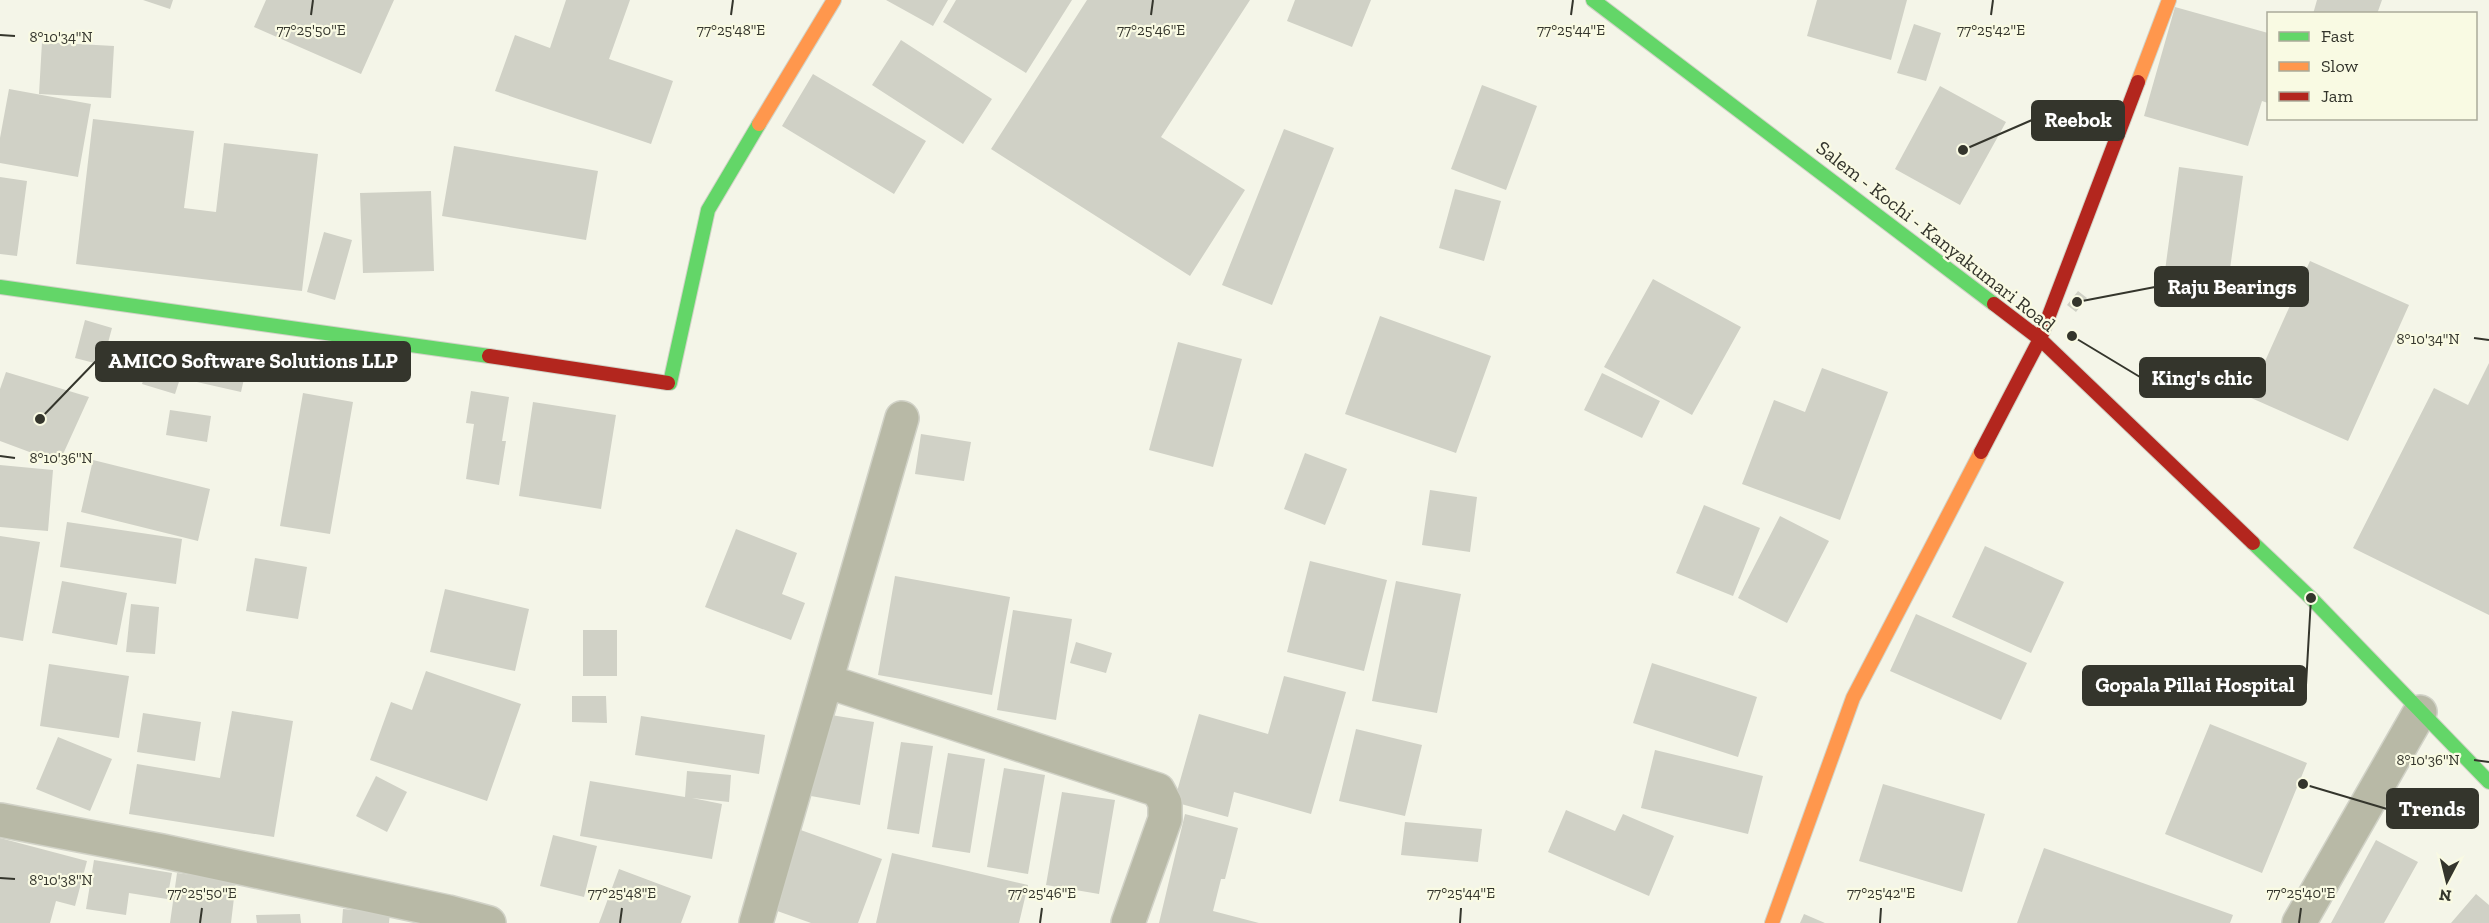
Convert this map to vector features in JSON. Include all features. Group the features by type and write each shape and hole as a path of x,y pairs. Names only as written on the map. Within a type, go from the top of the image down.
{"main road":[{"path":"0,286 670,383 708,210 834,0"},
{"name":"Salem - Kochi - Kanyakumari Road","path":"1593,0 2040,339 2311,598 2489,782"},
{"path":"1772,923 1853,698 2040,339 2169,0"}],"street":[{"path":"756,923 902,418"},
{"path":"826,681 1158,790 1165,803 1165,819 1128,923"},
{"path":"2299,923 2421,712"},
{"path":"0,820 196,858 437,909 489,923"}],"building":[{"path":"143,0 173,0 170,9"},
{"path":"266,0 394,0 361,74 254,27"},
{"path":"566,0 630,0 609,59 673,81 651,144 495,91 515,35 550,48"},
{"path":"886,0 948,0 933,26"},
{"path":"956,0 1072,0 1026,73 943,22"},
{"path":"1087,0 1250,0 1161,137 1245,190 1190,276 991,149"},
{"path":"1295,0 1371,0 1352,47 1287,21"},
{"path":"1817,0 1907,0 1891,60 1807,36"},
{"path":"2317,0 2382,0 2378,12 2314,12"},
{"path":"2175,7 2267,33 2267,103 2262,101 2248,146 2144,116"},
{"path":"1914,24 1941,33 1926,81 1897,73"},
{"path":"901,40 992,99 963,144 872,85"},
{"path":"42,42 114,46 111,98 39,94"},
{"path":"813,74 926,141 894,194 782,126"},
{"path":"1482,85 1537,106 1506,190 1451,169"},
{"path":"1940,86 2006,122 1960,205 1895,169"},
{"path":"9,89 91,104 78,177 0,163 0,138"},
{"path":"93,119 194,131 184,208 216,212 224,143 318,154 302,291 76,264"},
{"path":"1284,129 1334,148 1272,305 1222,285"},
{"path":"454,146 598,171 586,240 442,216"},
{"path":"2179,167 2243,176 2229,276 2194,271 2191,298 2162,293"},
{"path":"0,177 27,181 17,256 0,254"},
{"path":"1455,189 1501,201 1484,261 1439,248"},
{"path":"431,191 434,271 363,273 360,193"},
{"path":"324,232 352,240 335,300 307,292"},
{"path":"2310,261 2409,305 2348,441 2249,397"},
{"path":"1653,279 1741,327 1692,415 1604,367"},
{"path":"2078,291 2087,298 2076,312 2067,305"},
{"path":"1380,316 1491,356 1456,453 1345,414"},
{"path":"85,320 112,328 102,365 75,358"},
{"path":"1178,342 1242,359 1213,467 1149,450"},
{"path":"196,345 249,357 241,392 188,380"},
{"path":"154,347 187,357 175,394 142,384"},
{"path":"2489,363 2489,615 2353,548 2434,388 2468,405"},
{"path":"1822,368 1888,392 1840,520 1742,484 1774,400 1805,412"},
{"path":"6,372 89,397 59,463 0,441 0,389"},
{"path":"1602,373 1660,401 1642,438 1584,410"},
{"path":"471,391 509,397 502,441 506,441 499,485 466,479 474,424 466,423"},
{"path":"303,393 353,402 330,534 280,526"},
{"path":"533,402 616,415 601,509 519,496"},
{"path":"170,410 211,416 207,442 166,435"},
{"path":"921,434 971,442 964,481 915,474"},
{"path":"1305,453 1347,469 1325,525 1284,509"},
{"path":"93,460 210,489 198,541 81,512"},
{"path":"0,465 53,470 48,531 0,527"},
{"path":"1430,490 1477,497 1470,552 1422,545"},
{"path":"1704,505 1760,528 1733,596 1676,573"},
{"path":"1780,516 1829,541 1787,623 1738,598"},
{"path":"67,522 182,539 176,584 60,567"},
{"path":"736,529 797,553 782,594 805,603 791,640 705,607"},
{"path":"0,536 40,542 23,641 0,637"},
{"path":"1985,546 2064,582 2031,653 1952,617"},
{"path":"255,558 307,567 298,619 246,611"},
{"path":"1310,561 1387,580 1364,671 1287,652"},
{"path":"895,576 1010,597 992,695 878,675"},
{"path":"62,581 127,593 117,645 52,633"},
{"path":"1396,581 1461,594 1437,713 1372,701"},
{"path":"445,589 529,609 515,671 430,652"},
{"path":"131,604 159,607 155,654 126,652"},
{"path":"1013,610 1072,619 1056,720 997,710"},
{"path":"1916,614 2027,663 2001,720 1890,671"},
{"path":"583,630 617,630 617,676 583,676"},
{"path":"1076,642 1112,653 1106,673 1070,663"},
{"path":"1652,663 1757,697 1738,757 1633,723"},
{"path":"49,664 129,676 119,738 40,726"},
{"path":"426,671 521,704 487,801 370,760 391,702 412,710"},
{"path":"1284,676 1346,692 1311,814 1234,792 1228,817 1174,802 1199,714 1268,734"},
{"path":"572,696 606,696 607,723 572,722"},
{"path":"232,711 293,721 274,837 129,814 137,764 220,778"},
{"path":"143,713 201,722 195,761 137,752"},
{"path":"825,714 874,722 860,805 811,796"},
{"path":"641,716 765,735 759,774 635,755"},
{"path":"2210,724 2307,763 2262,873 2165,834"},
{"path":"1356,729 1422,745 1405,816 1339,801"},
{"path":"58,737 112,759 90,811 36,789"},
{"path":"901,742 933,746 919,834 887,829"},
{"path":"1655,750 1763,776 1748,834 1641,808"},
{"path":"948,753 985,759 970,853 932,847"},
{"path":"1004,768 1045,775 1028,874 987,867"},
{"path":"687,771 731,775 729,802 692,798 722,804 712,859 580,836 590,781 685,797"},
{"path":"376,776 407,792 387,832 356,816"},
{"path":"1883,784 1985,814 1962,892 1859,861"},
{"path":"1062,792 1115,800 1099,894 1046,885"},
{"path":"1566,810 1615,831 1623,814 1674,836 1649,896 1548,852"},
{"path":"1185,814 1238,828 1225,879 1221,879 1213,911 1259,923 1159,923"},
{"path":"1405,822 1482,829 1478,862 1401,855"},
{"path":"795,828 882,859 858,923 811,923 766,907"},
{"path":"553,835 597,846 584,897 540,886"},
{"path":"0,838 87,861 75,906 56,901 50,923 0,923"},
{"path":"2376,840 2418,862 2384,923 2331,923"},
{"path":"2044,848 2233,915 2230,923 2017,923"},
{"path":"892,853 1028,885 1019,923 876,923"},
{"path":"94,860 172,873 167,899 129,893 126,915 86,909"},
{"path":"619,869 691,896 681,923 599,923"},
{"path":"177,873 236,881 231,923 170,923"},
{"path":"2476,894 2489,905 2489,923 2451,923"},
{"path":"343,909 390,913 389,923 342,923"},
{"path":"300,914 301,923 257,923 256,915"},
{"path":"1804,914 1825,923 1800,923"}],"traffic: fast":[{"path":"1593,0 1994,304"},
{"path":"668,383 670,383 708,210 759,124"},
{"path":"0,287 489,356"},
{"path":"2253,543 2311,598 2489,782"}],"traffic: slow":[{"path":"759,124 834,0"},
{"path":"2138,82 2169,0"},
{"path":"1772,923 1853,698 1981,452"}],"traffic: jam":[{"path":"1981,452 2040,339 2138,82"},
{"path":"1994,304 2040,339 2253,543"},
{"path":"489,356 668,383"}],"place":[{"name":"Reebok","path":"1963,150"},
{"name":"Raju Bearings","path":"2077,302"},
{"name":"King's chic","path":"2072,336"},
{"name":"AMICO Software Solutions LLP","path":"40,419"},
{"name":"Gopala Pillai Hospital","path":"2311,598"},
{"name":"Trends","path":"2303,784"}]}
